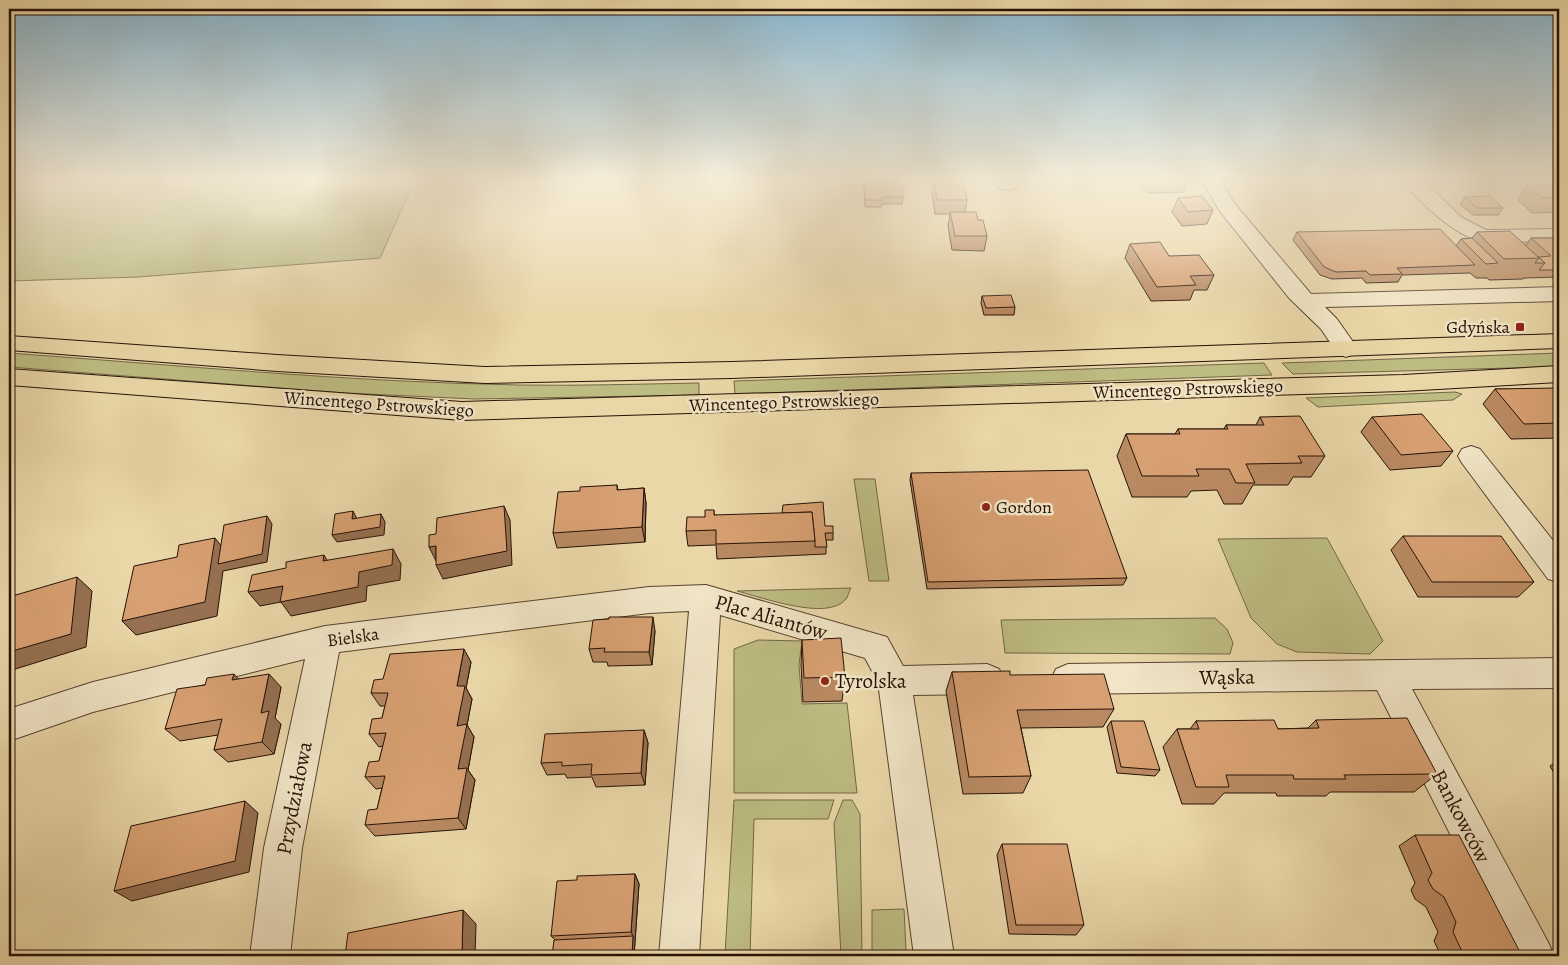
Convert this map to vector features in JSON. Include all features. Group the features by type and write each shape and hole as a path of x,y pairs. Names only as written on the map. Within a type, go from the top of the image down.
{"main road":[{"name":"Wincentego Pstrowskiego","path":"9,343 277,363 485,375 732,370 1559,342"},
{"path":"732,370 720,379 717,390 722,398 737,404"},
{"name":"Wincentego Pstrowskiego","path":"9,377 462,411 1403,383 1559,374"}],"street":[{"path":"1241,224 1297,293 1329,324 1346,349"},
{"path":"1460,224 1482,236 1559,235"},
{"path":"1306,301 1559,294"},
{"path":"1471,456 1559,570"},
{"name":"Bielska","path":"9,724 93,697 325,640 649,600 706,598"},
{"name":"Plac Aliantów","path":"679,956 706,598 876,647 894,681 934,956"},
{"name":"Przydziałowa","path":"270,956 283,848 325,640"},
{"name":"Wąska","path":"894,681 1559,673"},
{"name":"Bankowców","path":"1387,676 1534,956"}],"shaded area":[{"path":"9,224 395,224 380,258 138,277 9,281"},
{"path":"9,353 327,377 454,383 563,385 699,383 699,395 475,399 345,393 9,367"},
{"path":"1559,353 1559,366 1545,367 1293,374 1282,363"},
{"path":"1264,363 1272,375 735,394 734,381"},
{"path":"1455,392 1462,394 1453,400 1318,407 1306,398"},
{"path":"854,479 875,479 889,581 869,581"},
{"path":"1327,538 1383,641 1370,654 1297,652 1277,644 1251,618 1218,539"},
{"path":"851,588 846,599 837,606 825,608 794,606 737,591"},
{"path":"1215,618 1227,629 1233,643 1230,654 1005,653 1001,620"},
{"path":"758,640 802,641 799,665 802,704 847,703 857,793 734,793 734,649"},
{"path":"734,800 834,800 828,819 754,819 750,956 725,955"},
{"path":"843,800 852,800 860,814 862,956 841,956 834,823"},
{"path":"904,909 906,951 904,956 872,956 872,910"}],"building":[{"path":"953,224 984,224 987,236 955,236"},
{"path":"1440,229 1475,265 1397,268 1402,274 1370,275 1366,271 1336,272 1324,267 1297,232"},
{"path":"1510,231 1539,258 1504,259 1477,232"},
{"path":"1472,238 1498,263 1486,264 1461,239"},
{"path":"1531,238 1559,238 1559,270 1539,270 1545,263 1538,257 1551,256"},
{"path":"1160,242 1169,256 1199,255 1214,275 1190,276 1196,285 1157,287 1130,244"},
{"path":"1539,258 1545,263 1535,263"},
{"path":"1011,295 1015,307 986,308 982,296"},
{"path":"1557,388 1559,390 1559,423 1524,424 1495,389"},
{"path":"1422,414 1453,451 1401,455 1372,417"},
{"path":"1300,416 1325,456 1298,456 1302,463 1246,464 1255,483 1236,483 1229,469 1196,469 1199,476 1142,476 1126,434 1180,434 1178,429 1228,429 1226,425 1264,425 1260,417"},
{"path":"1088,470 1127,578 928,582 911,473"},
{"path":"617,485 617,490 644,488 642,527 553,533 558,492 580,491 580,487"},
{"path":"823,502 825,526 833,526 833,533 825,533 827,547 815,547 812,512 782,513 783,505"},
{"path":"504,506 507,551 436,565 436,546 429,547 429,535 436,534 437,518"},
{"path":"705,510 714,510 714,515 812,512 815,541 716,544 716,530 686,531 687,517 705,517"},
{"path":"353,511 352,519 381,514 380,527 332,535 335,514"},
{"path":"267,516 262,554 218,564 224,525"},
{"path":"1403,536 1501,536 1534,582 1432,582"},
{"path":"215,538 205,602 122,621 134,566 177,557 179,545"},
{"path":"393,549 392,565 359,572 358,587 280,602 283,586 248,592 252,575 286,568 286,562 324,555 323,561"},
{"path":"77,577 71,634 9,652 9,597"},
{"path":"609,617 653,617 649,652 604,652 605,648 589,649 593,620 609,619"},
{"path":"841,638 845,677 804,678 802,640"},
{"path":"464,649 457,686 465,686 457,726 467,724 458,769 467,768 458,818 365,825 368,810 377,809 385,776 365,777 369,762 379,761 386,733 369,734 372,719 382,718 388,693 371,693 374,680 383,679 390,654"},
{"path":"1010,671 1010,675 1104,674 1114,709 1017,710 1031,776 969,777 952,672"},
{"path":"234,674 232,680 269,674 261,713 269,711 262,742 214,750 222,719 165,729 177,689 205,685 207,678"},
{"path":"1407,718 1437,774 1344,775 1346,779 1294,779 1293,775 1226,775 1229,787 1196,787 1177,729 1199,729 1196,721 1274,720 1278,729 1319,728 1316,720"},
{"path":"1111,721 1144,721 1160,770 1121,767"},
{"path":"644,730 641,773 591,775 592,764 562,766 562,762 541,763 545,734"},
{"path":"245,801 235,861 114,891 131,826"},
{"path":"1415,835 1459,835 1522,956 1464,956 1453,932 1456,922 1444,897 1433,889 1428,880 1432,873"},
{"path":"1002,844 1067,844 1084,925 1016,925"},
{"path":"635,874 631,932 551,936 557,881 577,880 577,876"},
{"path":"463,910 462,956 345,956 348,933"},
{"path":"633,936 632,956 552,956 554,940"}],"place":[{"name":"Gdyńska","path":"1520,327"},
{"name":"Gordon","path":"986,507"},
{"name":"Tyrolska","path":"825,681"}]}
